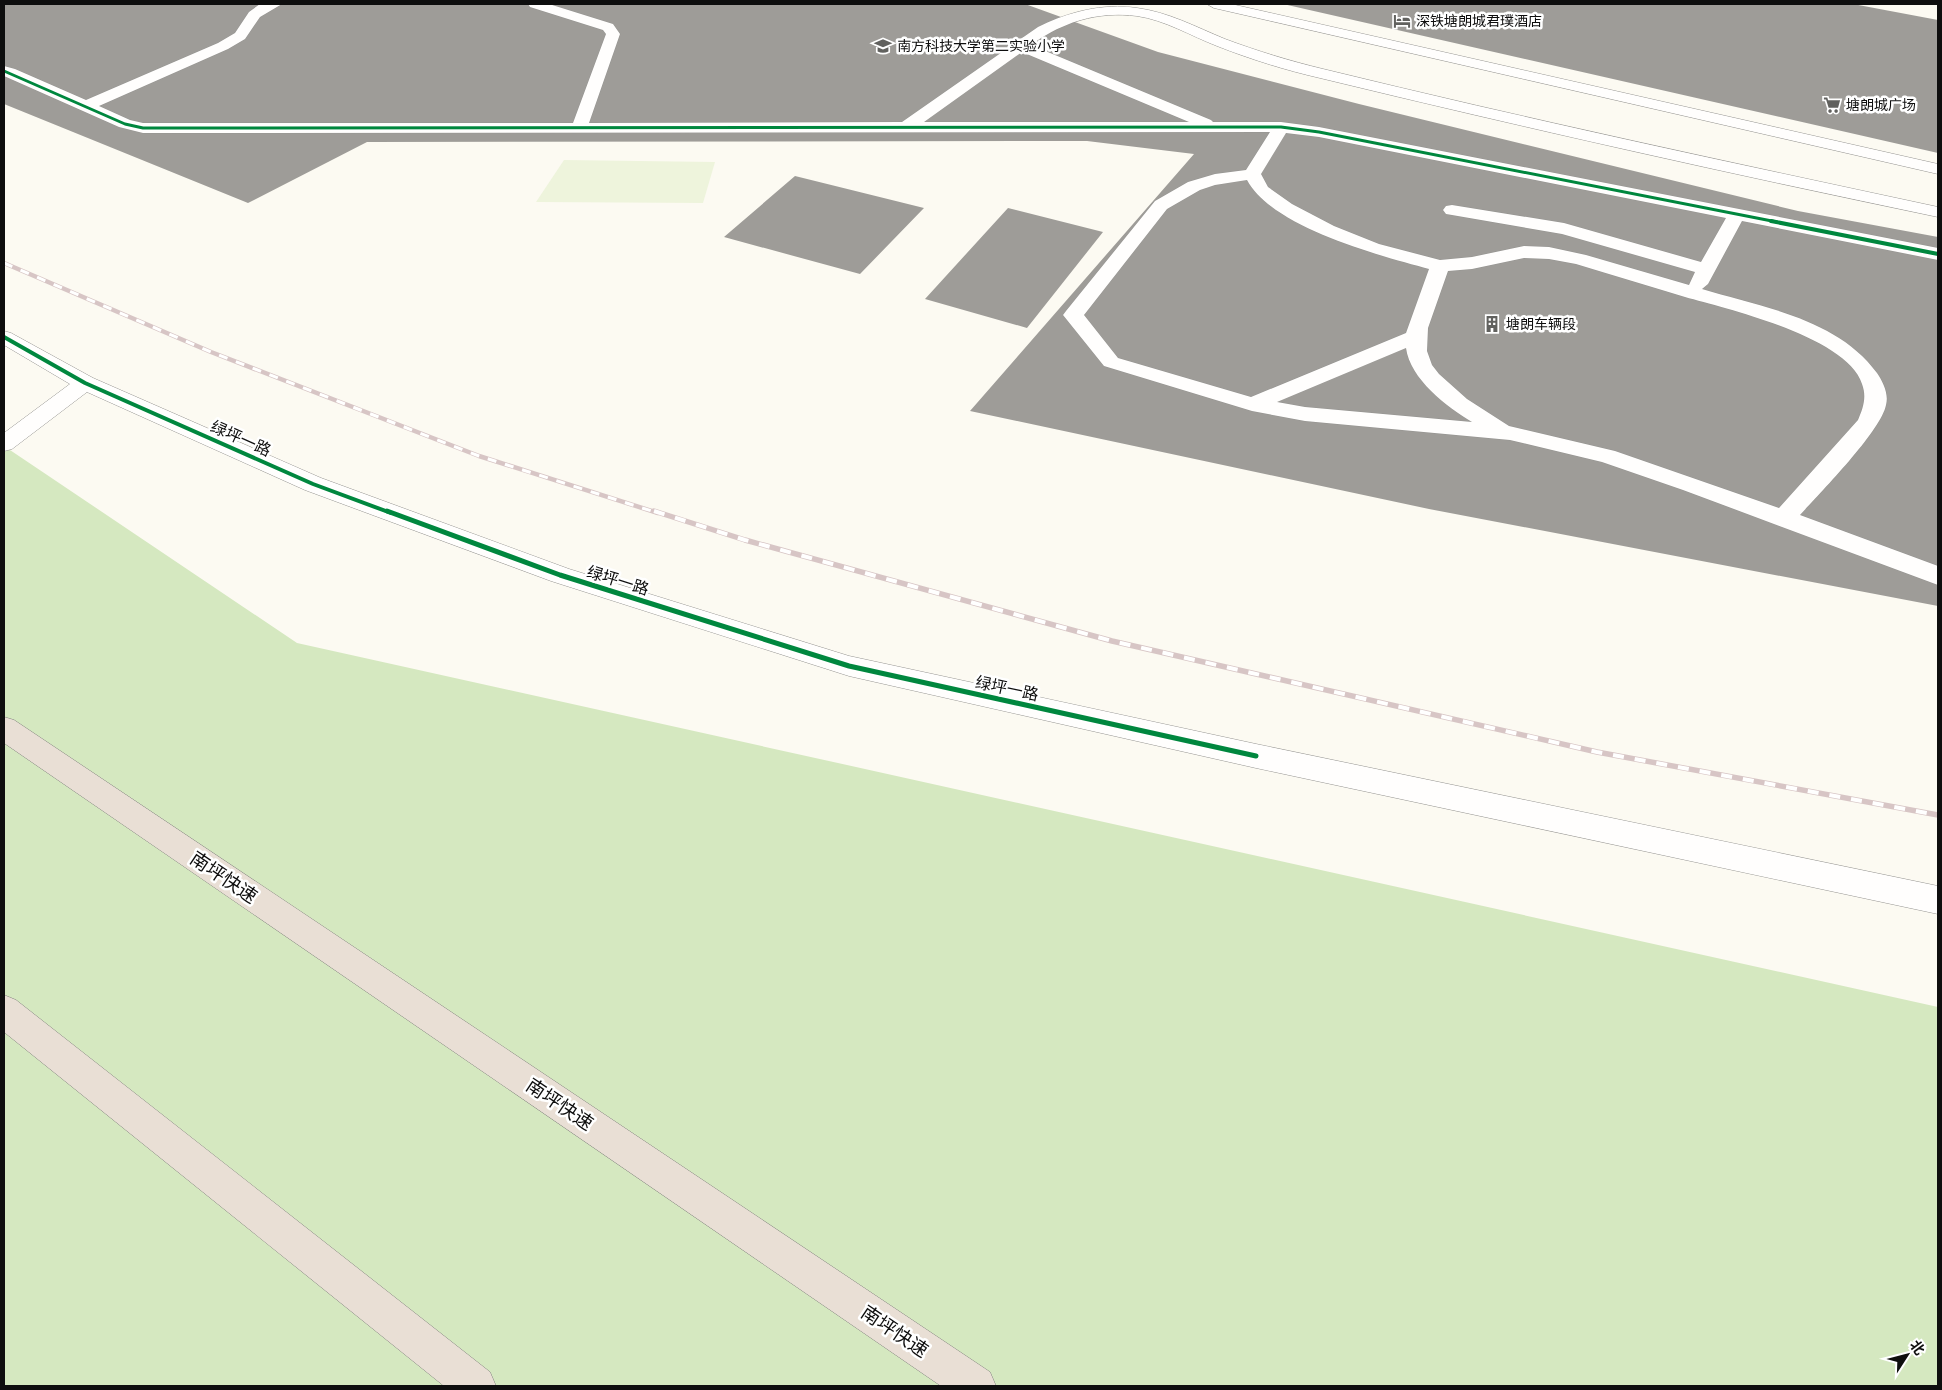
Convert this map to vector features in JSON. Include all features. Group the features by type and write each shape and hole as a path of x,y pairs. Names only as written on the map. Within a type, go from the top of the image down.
{"highway":[{"name":"南坪快速","path":"4,728 976,1386"},
{"path":"4,1011 476,1386"}],"street":[{"path":"86,106 223,46 240,36 254,15 275,4"},
{"path":"534,4 608,27 613,34 579,128"},
{"path":"1214,4 1938,169"},
{"path":"905,128 1020,46 1064,18 1084,13 1112,10 1139,12 1167,19 1245,52 1322,74 1689,160 1938,212"},
{"path":"1020,46 1217,127"},
{"path":"4,71 125,124 143,128 1281,127 1319,132 1938,254"},
{"path":"1281,127 1252,174 1200,182 1178,192 1161,205 1073,315 1111,362 1252,404 1305,414 1510,433 1607,456 1690,484 1938,576"},
{"path":"1252,174 1262,190 1286,208 1327,230 1372,248 1440,266 1472,264 1524,252 1549,253 1579,259 1786,320 1831,341 1859,363 1873,383 1876,404 1868,423 1782,519"},
{"path":"1452,210 1564,229 1706,269"},
{"path":"1693,292 1736,215"},
{"path":"1440,266 1416,337 1418,356 1429,376 1452,399 1477,417 1510,433"},
{"name":"绿坪一路","path":"4,337 85,383 313,484 560,576 849,666 1256,756 1938,900"},
{"path":"1252,404 1416,337"},
{"path":"4,444 85,383"}],"green space":[{"path":"564,160 715,162 703,203 536,202"},
{"path":"4,446 297,643 1938,1007 1938,1386 4,1386"}],"building":[{"name":"塘朗车辆段","path":"4,4 1025,4 1158,52 1359,104 1798,211 1938,237 1938,606 1429,509 970,411 1194,154 1087,141 367,142 248,203 4,104"},
{"name":"塘朗城广场","path":"1283,4 1853,4 1938,20 1938,153"},
{"path":"795,176 924,208 860,274 724,237"},
{"path":"1008,208 1103,232 1027,328 925,299"}],"railway":[{"path":"4,263 211,352 479,456 658,513"},
{"path":"654,511 745,540 1112,641 1597,752 1938,815"}],"cycle path":[{"path":"4,71 125,124 143,128 1281,127 1319,132 1938,254"},
{"path":"4,337 85,383 313,484 560,575 849,666 1256,756"}],"place":[{"name":"深铁塘朗城君璞酒店","path":"1402,21"},
{"name":"南方科技大学第二实验小学","path":"883,46"},
{"name":"塘朗城广场","path":"1832,105"},
{"name":"塘朗车辆段","path":"1492,324"}]}
